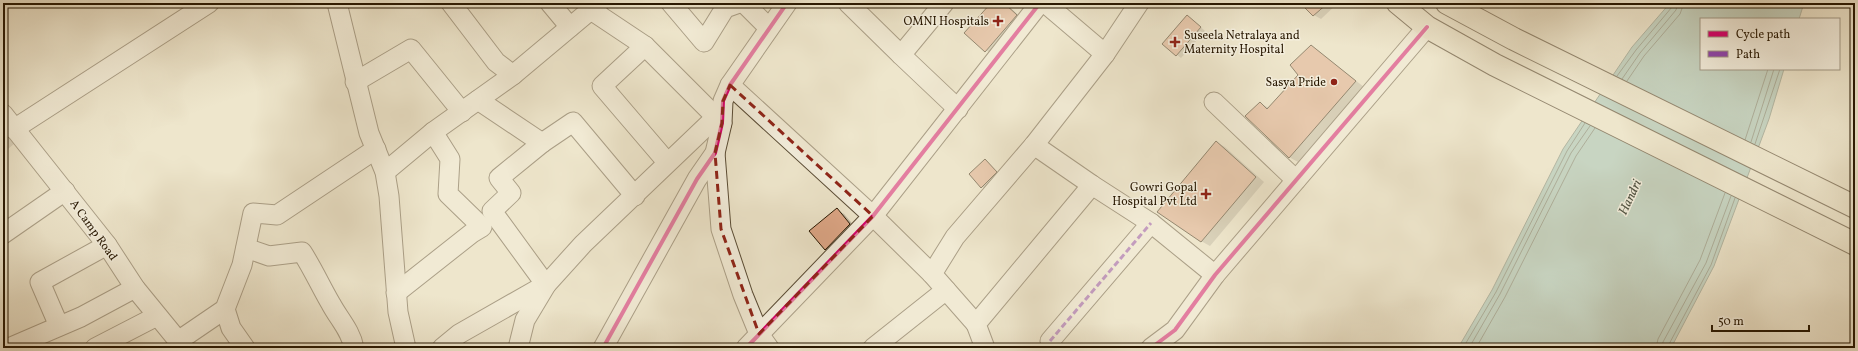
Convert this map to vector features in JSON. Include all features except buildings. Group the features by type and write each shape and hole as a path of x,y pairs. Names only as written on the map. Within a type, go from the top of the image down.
{"main road":[{"path":"1398,3 1427,27 1495,65 1855,244"},
{"path":"1447,3 1514,38 1855,207"}],"street":[{"path":"337,3 355,82 369,133 385,172 398,312 406,348"},
{"path":"451,3 496,62 513,75"},
{"path":"550,3 570,27"},
{"path":"671,3 704,42 725,8 739,3"},
{"path":"744,3 769,28"},
{"path":"764,341 743,295 721,229 714,153 722,101 730,85 787,3"},
{"path":"848,3 958,109"},
{"path":"901,54 944,3"},
{"path":"746,348 764,341 873,216 1040,3"},
{"path":"1045,3 1105,54"},
{"path":"932,274 955,237 1034,144 1105,54 1139,3"},
{"path":"14,129 204,4"},
{"path":"385,172 434,132 513,75 595,6 645,46 719,120"},
{"path":"1151,348 1175,330 1215,275 1427,27"},
{"path":"645,46 602,86 667,162"},
{"path":"355,82 411,49 462,112"},
{"path":"730,85 873,216 932,274 976,324 985,348"},
{"path":"478,100 542,144"},
{"path":"1214,102 1296,180"},
{"name":"A Camp Road","path":"3,114 107,245 135,288 181,345"},
{"path":"518,348 525,320 546,285 583,244 635,196 667,162 719,120"},
{"path":"546,285 492,211 511,193 499,178 542,144 574,122 635,196"},
{"path":"396,293 472,233 482,227 448,194 450,159 434,132"},
{"path":"1034,144 1092,185 1151,223 1215,275"},
{"path":"181,345 226,309 242,265 253,213 277,215 376,149"},
{"path":"602,348 697,179 714,153"},
{"path":"976,324 1092,185"},
{"path":"3,234 65,191"},
{"path":"1050,346 1151,223"},
{"path":"59,326 40,282 107,245"},
{"path":"246,248 269,256 302,252 319,279 331,304 352,337 354,348"},
{"path":"442,348 459,334 546,285"},
{"path":"9,348 81,317 135,288"},
{"path":"873,348 946,290"},
{"path":"226,309 231,328 245,348"},
{"path":"94,348 157,316"}],"highlighted area":[{"path":"730,85 873,216 759,334 721,229 715,153 722,123 723,101"}],"water":[{"name":"Handri","path":"1670,3 1804,3 1799,18 1700,18 1700,70 1784,70 1769,119 1714,266 1671,348 1458,348 1492,290 1563,149 1632,47"}],"marked path":[{"path":"1050,341 1151,223"}],"cycle path":[{"path":"603,348 697,179 715,153 722,123 723,101 730,85 787,3"},
{"path":"746,348 873,216 1040,3"},
{"path":"1151,348 1175,330 1215,275 1427,27"}],"place":[{"name":"OMNI Hospitals","path":"998,21"},
{"name":"Suseela Netralaya and Maternity Hospital","path":"1175,42"},
{"name":"Sasya Pride","path":"1334,82"},
{"name":"Gowri Gopal Hospital Pvt Ltd","path":"1206,194"}]}
